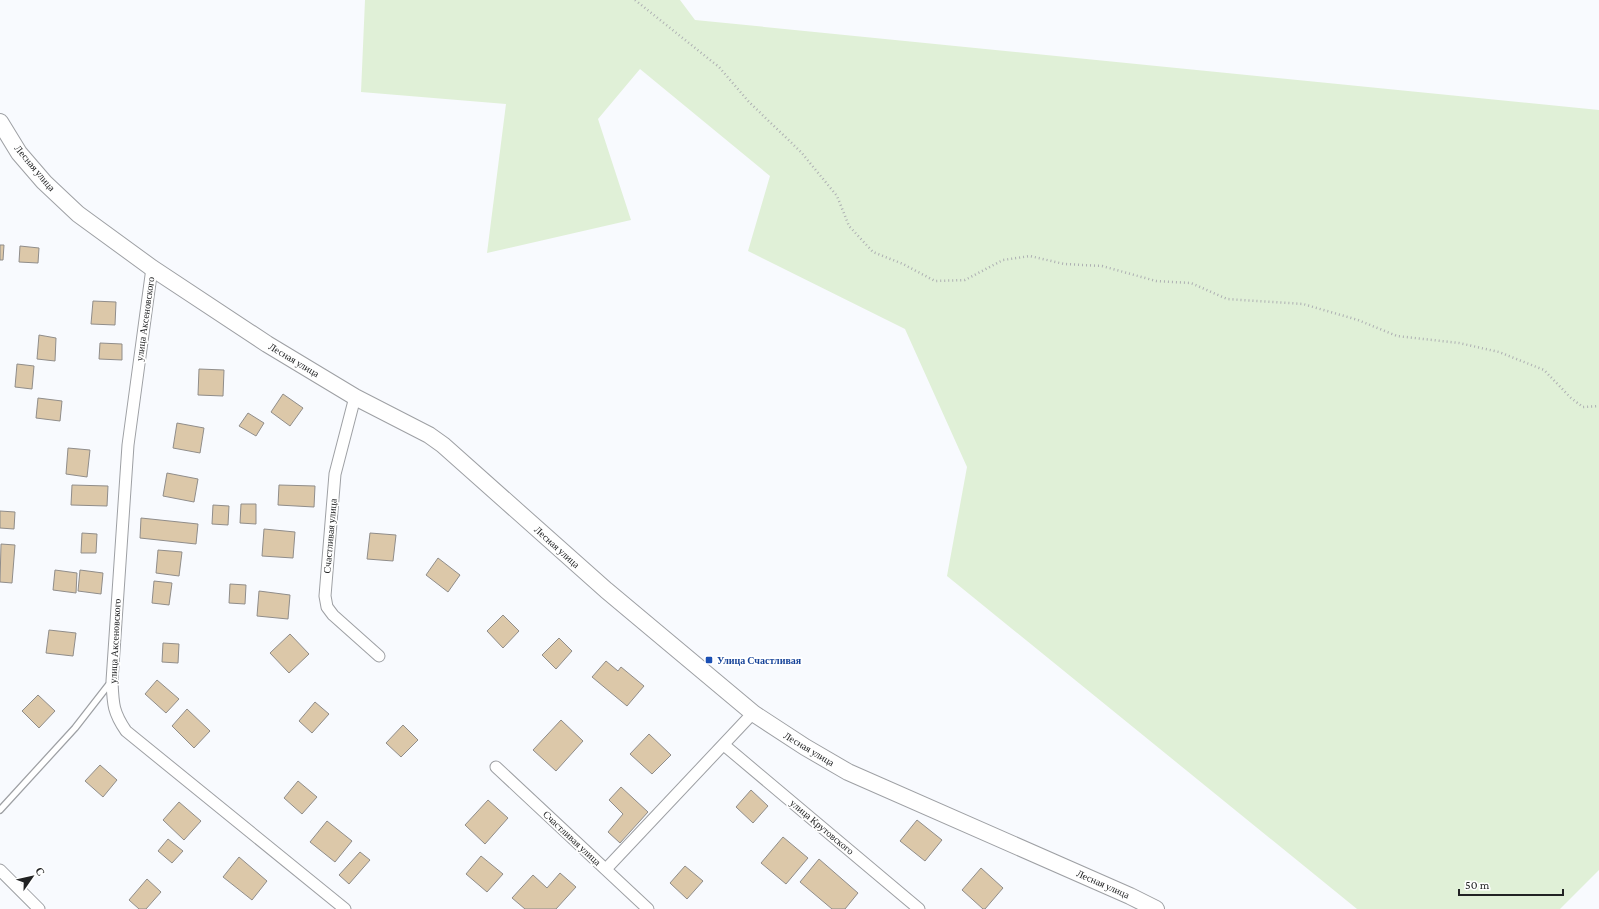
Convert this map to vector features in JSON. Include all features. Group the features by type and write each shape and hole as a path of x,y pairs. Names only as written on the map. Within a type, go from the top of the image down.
{"main road":[{"name":"Лесная улица","path":"0,122 19,153 44,182 78,214 152,268 267,344 355,397 429,435 443,445 606,590 753,713 805,747 848,772 1115,889 1156,909"}],"street":[{"name":"улица Аксеновского","path":"152,268 128,446 112,682 114,709 126,731 345,909"},
{"name":"Счастливая улица","path":"355,397 335,474 325,596 327,607 333,616 379,656"},
{"path":"606,869 753,713"},
{"name":"улица Крутовского","path":"724,745 920,909"},
{"name":"Счастливая улица","path":"496,767 648,909"},
{"path":"0,870 39,909"}],"lane":[{"path":"0,810 75,728 112,682"}],"path":[{"path":"635,0 718,67 749,102 801,152 837,196 849,226 873,252 903,264 936,281 965,280 1003,260 1030,256 1064,264 1102,266 1156,281 1191,283 1227,298 1303,304 1358,320 1397,336 1459,343 1499,352 1544,370 1583,407 1599,406"}],"green space":[{"path":"365,0 680,0 695,20 1599,110 1599,870 1560,909 1357,909 947,576 967,467 905,329 748,251 770,176 640,69 598,119 631,220 487,253 506,104 361,92"}],"building":[{"path":"0,245 4,245 3,260 0,260"},
{"path":"20,246 39,248 38,263 19,262"},
{"path":"93,301 116,302 115,325 91,324"},
{"path":"39,335 56,338 55,361 37,359"},
{"path":"100,343 122,344 122,360 99,359"},
{"path":"17,364 34,366 32,389 15,387"},
{"path":"199,369 224,370 223,396 198,395"},
{"path":"283,394 303,408 290,426 271,412"},
{"path":"38,398 62,401 60,421 36,418"},
{"path":"248,413 264,423 256,436 239,426"},
{"path":"177,423 204,428 200,453 173,448"},
{"path":"68,448 90,450 87,477 66,474"},
{"path":"167,473 198,479 194,502 163,496"},
{"path":"72,485 108,486 107,506 71,505"},
{"path":"279,485 315,486 314,507 278,505"},
{"path":"241,504 256,504 256,524 240,523"},
{"path":"213,505 229,506 228,525 212,524"},
{"path":"0,511 15,512 14,529 0,528"},
{"path":"141,518 198,524 196,544 140,538"},
{"path":"264,529 295,532 293,558 262,556"},
{"path":"82,533 97,534 96,553 81,553"},
{"path":"370,533 396,535 393,561 367,559"},
{"path":"1,544 15,545 12,583 0,582"},
{"path":"158,550 182,552 179,576 156,573"},
{"path":"438,558 460,575 448,592 426,575"},
{"path":"55,570 77,573 76,593 53,590"},
{"path":"80,570 103,573 101,594 78,591"},
{"path":"154,581 172,583 169,605 152,603"},
{"path":"230,584 246,585 245,604 229,603"},
{"path":"259,591 290,595 288,619 257,616"},
{"path":"503,615 519,631 503,648 487,631"},
{"path":"49,630 76,633 73,656 46,653"},
{"path":"290,634 309,654 289,673 270,653"},
{"path":"559,638 572,651 556,669 542,655"},
{"path":"163,643 179,644 178,663 162,662"},
{"path":"606,661 618,671 621,667 644,686 627,706 592,677"},
{"path":"157,680 179,699 166,713 145,694"},
{"path":"38,695 55,711 39,728 22,711"},
{"path":"315,702 329,714 312,733 299,721"},
{"path":"187,709 210,731 194,748 172,726"},
{"path":"561,720 583,741 556,771 533,750"},
{"path":"403,725 418,740 401,757 386,743"},
{"path":"649,734 671,755 652,774 630,754"},
{"path":"100,765 117,780 103,797 85,781"},
{"path":"298,781 317,797 302,814 284,798"},
{"path":"621,787 648,812 620,843 608,832 623,814 609,800"},
{"path":"751,790 768,806 753,823 736,807"},
{"path":"488,800 508,818 485,844 465,825"},
{"path":"179,802 201,821 184,840 163,820"},
{"path":"917,820 942,840 925,861 900,841"},
{"path":"327,821 352,841 335,862 310,842"},
{"path":"783,837 808,858 786,884 761,863"},
{"path":"168,839 183,851 172,863 158,851"},
{"path":"360,852 370,860 349,884 339,875"},
{"path":"481,856 503,874 487,892 466,874"},
{"path":"239,857 267,881 252,900 223,877"},
{"path":"819,859 858,893 845,909 832,909 800,882"},
{"path":"685,866 703,881 687,899 670,883"},
{"path":"981,868 1003,888 985,909 983,909 962,890"},
{"path":"560,873 576,887 556,909 525,909 512,898 533,875 547,888"},
{"path":"147,879 161,892 146,909 139,909 129,900"}],"place":[{"name":"Улица Счастливая","path":"709,660"}]}
